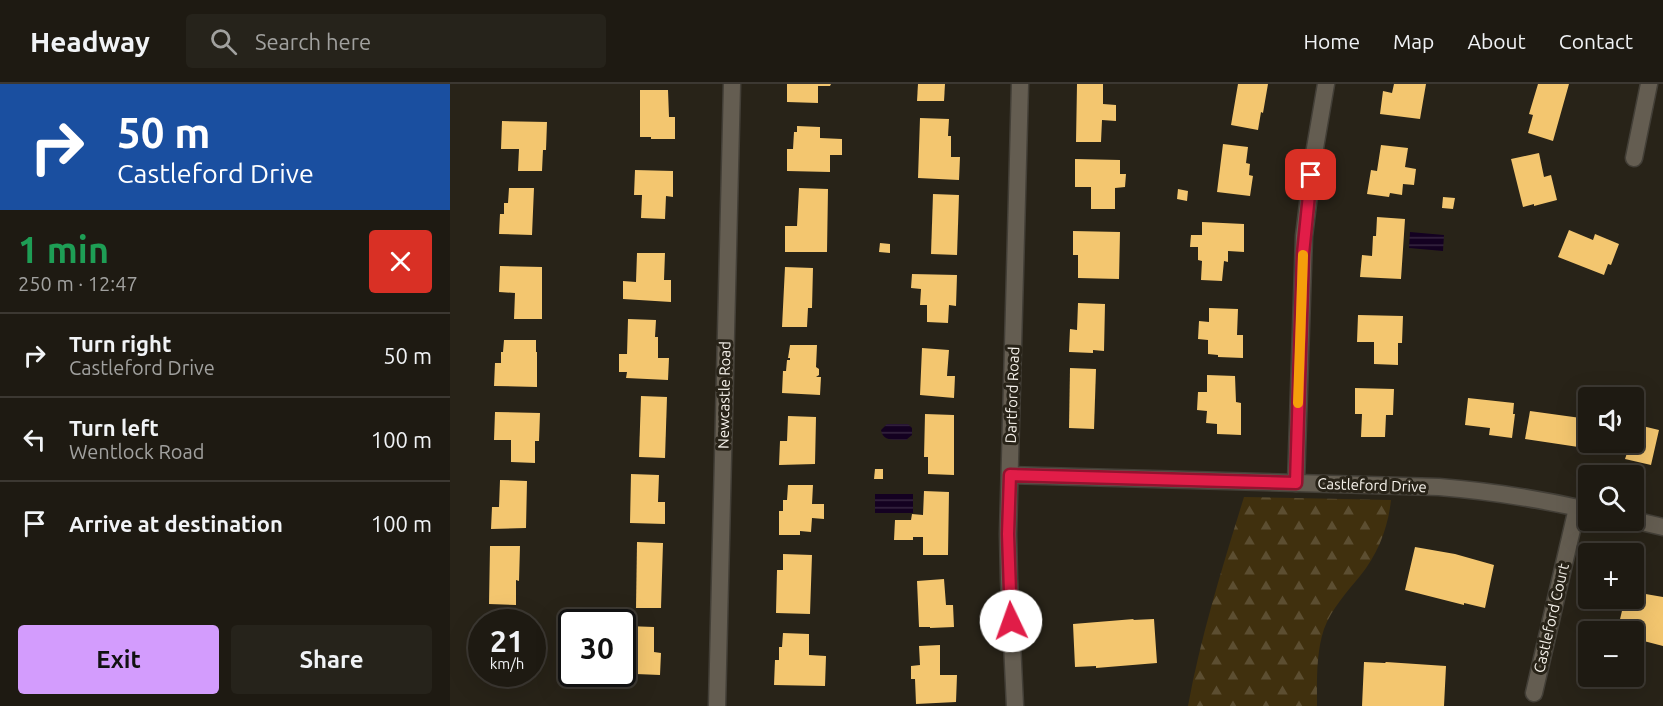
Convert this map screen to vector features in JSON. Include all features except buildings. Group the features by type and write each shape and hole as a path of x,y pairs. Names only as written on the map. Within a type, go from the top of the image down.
{"street":[{"name":"Newcastle Road","path":"717,706 732,84"},
{"name":"Dartford Road","path":"1015,706 1009,579 1020,84"},
{"path":"1296,483 1304,236 1312,164 1326,84"},
{"path":"1634,158 1648,84"},
{"name":"Castleford Drive","path":"1010,475 1392,485 1467,490 1528,498 1578,508"},
{"path":"1644,523 1663,527"},
{"name":"Castleford Court","path":"1534,693 1578,528"}],"green space":[{"path":"1244,497 1391,500 1385,531 1377,550 1366,568 1335,607 1324,629 1318,657 1317,706 1188,706 1220,574"}],"shaded area":[{"path":"1410,232 1444,235 1443,251 1409,248"},
{"path":"887,424 908,424 912,428 912,435 906,440 887,439 881,430"},
{"path":"875,494 913,494 913,513 875,513"}],"slow traffic":[{"path":"1298,403 1303,255"}],"route":[{"path":"1011,621 1008,534 1010,475 1296,483 1303,254 1311,175"}]}
